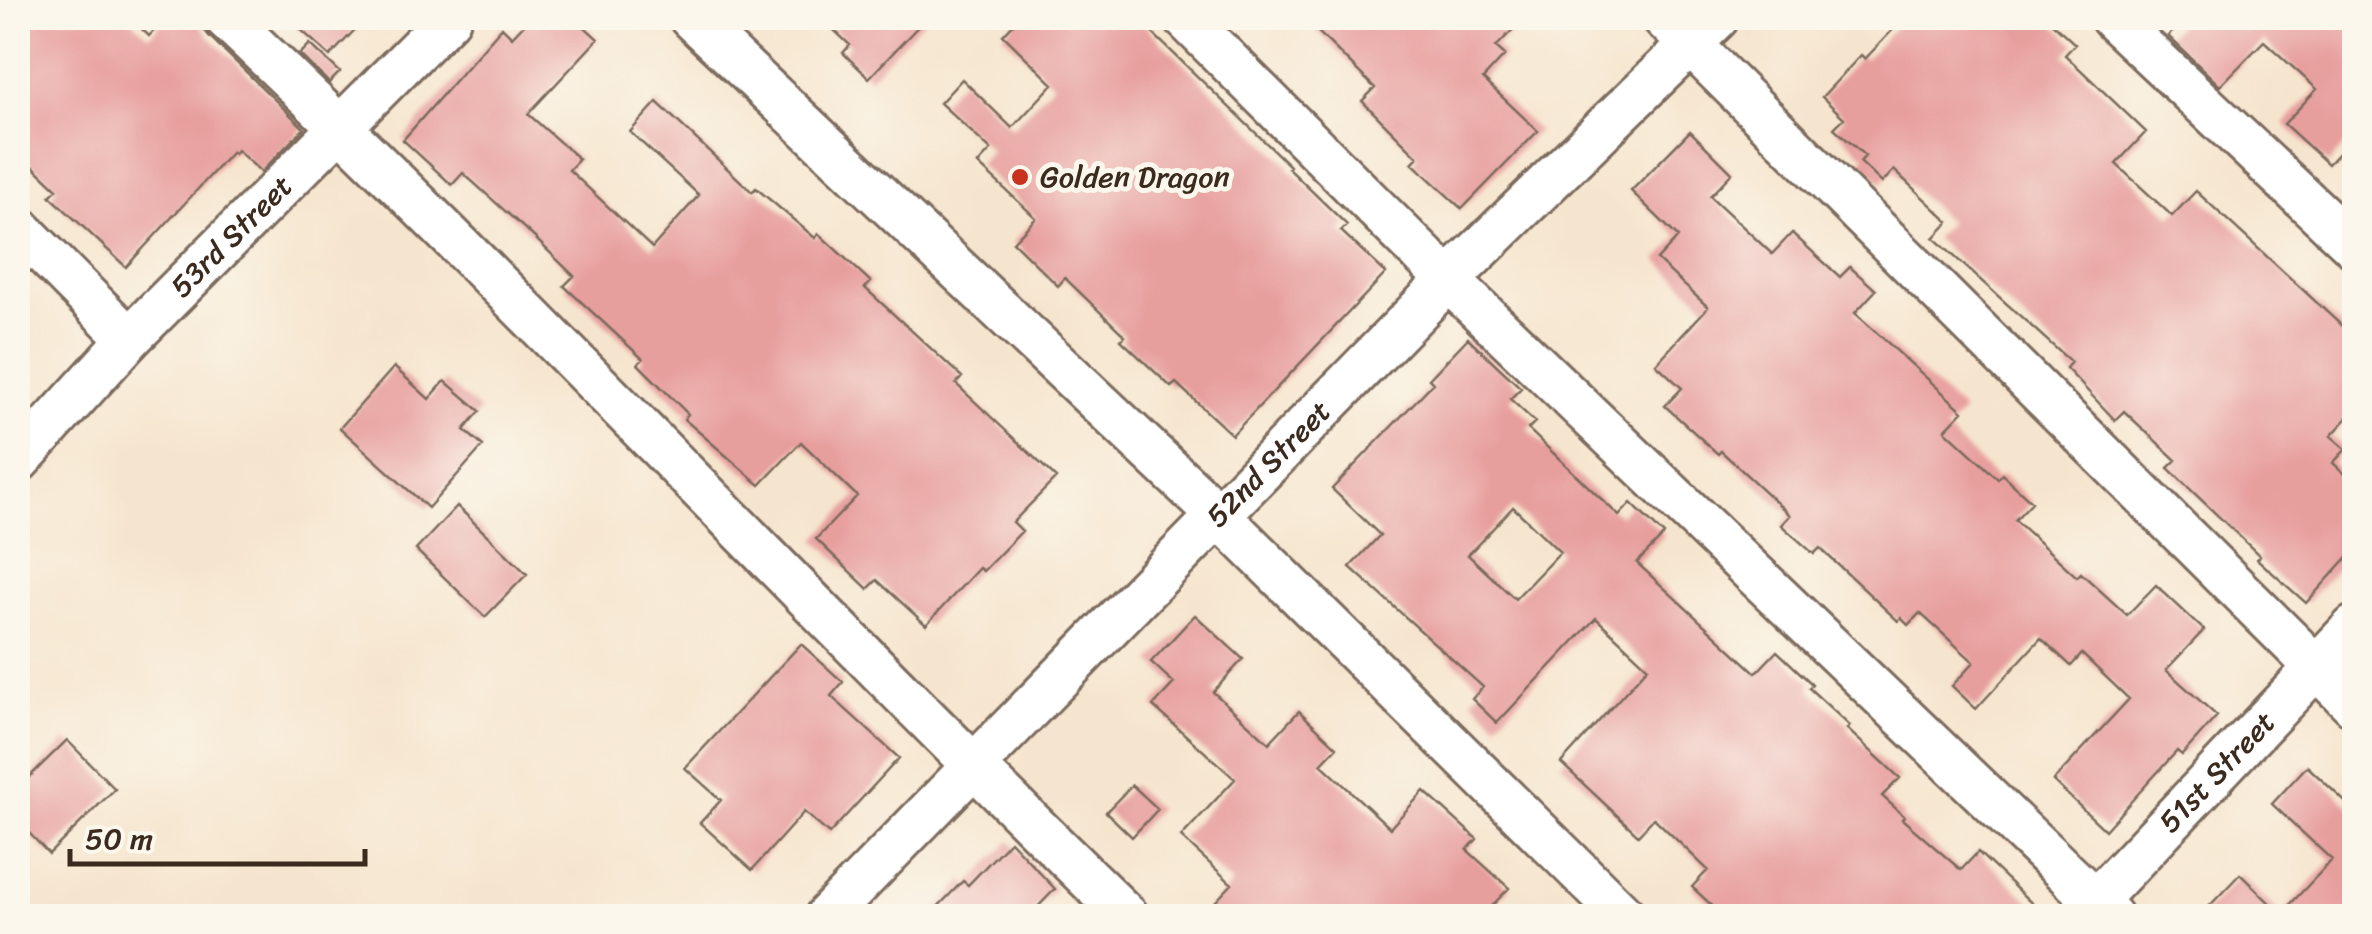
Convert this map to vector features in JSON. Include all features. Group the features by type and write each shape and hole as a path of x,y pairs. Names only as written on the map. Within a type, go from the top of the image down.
{"street":[{"path":"226,18 340,125 971,766 1127,916"},
{"name":"53rd Street","path":"18,461 129,339 449,18"},
{"path":"692,18 1219,516 1624,916"},
{"path":"1185,18 2096,911"},
{"path":"2112,18 2354,246"},
{"path":"1691,26 2354,705"},
{"name":"52nd Street","path":"827,916 1691,26"},
{"path":"18,227 129,339"},
{"name":"51st Street","path":"2096,911 2354,627"}],"building":[{"path":"18,18 130,18 149,36 166,18 195,18 304,128 261,172 237,150 232,152 126,267 50,196 57,189 18,152"},
{"path":"288,18 366,18 330,56"},
{"path":"530,18 575,18 598,39 528,114 579,159 569,170 652,248 699,195 630,132 657,102 752,192 756,188 815,238 819,234 871,282 865,288 962,377 956,384 1056,478 1013,522 1022,531 983,571 979,568 926,625 877,580 868,589 816,539 857,496 801,442 760,485 684,419 688,414 638,364 643,359 564,286 574,276 535,238 463,173 452,185 403,140 502,27 512,37"},
{"path":"821,18 926,18 869,78 843,53 850,45"},
{"path":"1019,18 1137,18 1290,166 1347,225 1341,231 1386,273 1232,435 1176,383 1171,387 1121,340 1125,336 1065,278 1058,286 1013,242 1036,218 978,164 991,150 940,103 962,79 1012,128 1053,84 1003,35"},
{"path":"1304,18 1524,18 1496,47 1505,55 1483,79 1538,131 1462,209 1412,163 1418,157 1362,101 1375,88"},
{"path":"1904,18 2047,18 2075,44 2065,55 2146,132 2116,164 2172,216 2196,191 2354,337 2354,411 2331,436 2346,449 2333,463 2354,482 2354,550 2306,603 2168,468 2176,460 2124,411 2115,420 2066,368 2071,362 1934,238 1949,222 1894,170 1882,183 1860,162 1865,156 1834,128 1844,118 1822,97 1861,55 1865,59"},
{"path":"2186,18 2354,18 2354,136 2328,164 2284,124 2317,89 2264,41 2220,86 2168,36"},
{"path":"310,44 340,72 329,83 300,54"},
{"path":"1690,131 1732,173 1710,196 1772,254 1792,233 1840,277 1850,267 1876,290 1855,313 1963,411 1945,430 1998,479 2002,474 2032,502 2015,520 2077,577 2081,573 2127,615 2156,585 2204,630 2166,670 2217,716 2182,755 2177,751 2105,830 2053,781 2129,699 2082,654 2071,666 2041,638 1976,709 1952,686 1974,662 1920,613 1908,625 1901,618 1898,621 1820,548 1814,554 1781,525 1790,515 1665,406 1682,388 1656,364 1708,307 1657,260 1678,237 1631,191"},
{"path":"1468,338 1521,388 1510,399 1535,422 1528,429 1619,516 1631,503 1664,535 1637,563 1756,673 1777,651 1850,726 1847,729 1900,778 1882,796 1904,816 1902,819 1961,870 1978,852 2045,916 1723,916 1692,887 1708,870 1654,818 1638,835 1561,763 1648,667 1596,618 1497,723 1472,699 1483,687 1350,567 1380,535 1332,489 1433,383 1429,379","holes":["1513,507 1560,552 1515,599 1468,555"]},
{"path":"394,367 429,399 445,381 480,411 464,430 483,446 428,508 340,428"},
{"path":"457,506 527,574 485,617 416,550"},
{"path":"1195,615 1243,659 1213,692 1269,743 1299,711 1337,747 1321,764 1390,828 1424,791 1477,839 1467,850 1509,888 1482,916 1202,916 1232,884 1181,837 1235,779 1153,706 1174,683 1151,662"},
{"path":"801,644 843,682 831,696 899,758 829,834 804,812 752,870 700,823 721,800 685,768"},
{"path":"67,740 115,789 49,854 18,821 18,788"},
{"path":"2307,766 2354,810 2354,916 2200,916 2240,874 2281,914 2332,860 2272,804"},
{"path":"1132,785 1158,809 1132,837 1106,812"},
{"path":"1010,841 1055,889 1029,916 929,916 963,881 968,885"}],"place":[{"name":"Golden Dragon","path":"1020,177"}]}
